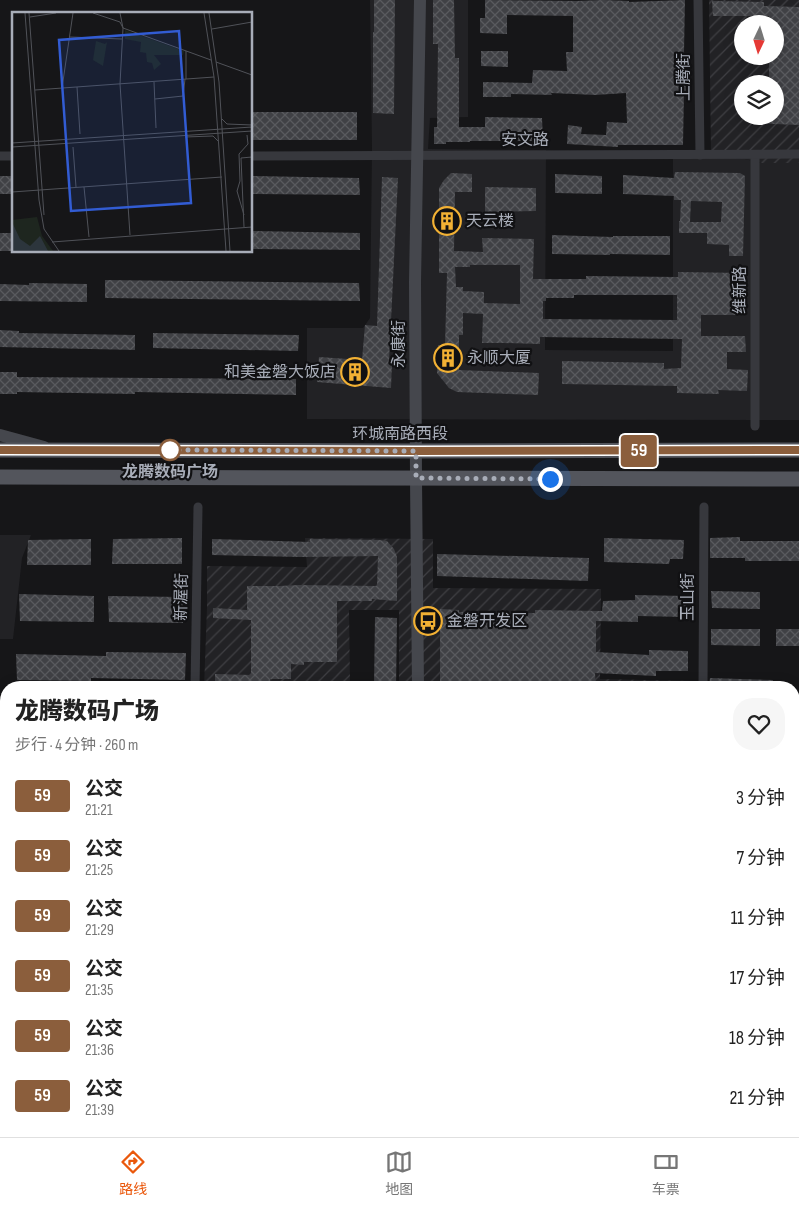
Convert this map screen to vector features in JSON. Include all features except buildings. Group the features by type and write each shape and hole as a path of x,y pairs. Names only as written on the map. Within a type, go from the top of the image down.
{"main road":[{"name":"环城南路西段","path":"0,450 799,450"},
{"path":"0,477 799,479"}],"street":[{"name":"永康街","path":"418,681 415,282 420,0"},
{"name":"上腾街","path":"698,0 700,155"},
{"name":"安文路","path":"252,156 799,154"},
{"name":"维新路","path":"755,155 755,426"},
{"path":"0,435 56,450"},
{"name":"新渥街","path":"195,681 198,507"},
{"name":"玉山街","path":"703,681 704,508"}],"shaded area":[{"path":"370,0 468,0 468,117 430,118 428,149 546,150 545,350 673,351 673,150 711,151 762,163 799,163 799,420 307,419 307,328 363,328 370,318 372,149"},
{"path":"709,0 799,0 799,163 762,163 711,151"},
{"path":"0,535 31,535 22,558 13,639 0,639"},
{"path":"305,538 433,539 433,588 601,589 600,679 694,681 399,681 399,610 349,610 350,681 204,681 207,566 307,567"}],"bus line":[{"name":"59","path":"0,450 799,450"}],"place":[{"name":"天云楼","path":"447,221"},
{"name":"永顺大厦","path":"448,358"},
{"name":"和美金磐大饭店","path":"355,372"},
{"name":"龙腾数码广场","path":"170,450"},
{"name":"金磐开发区","path":"428,621"}],"route":[{"path":"170,450 416,451 416,478 550,479"}]}
